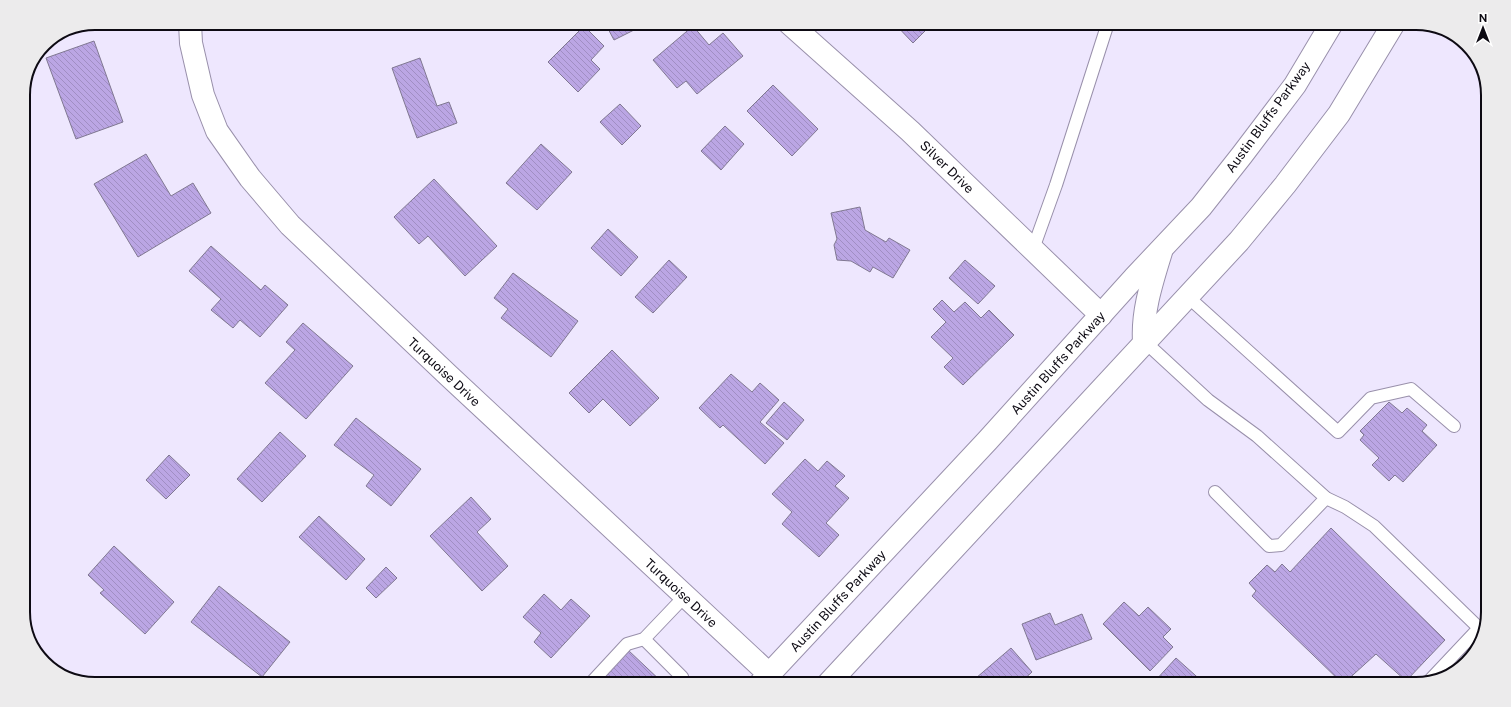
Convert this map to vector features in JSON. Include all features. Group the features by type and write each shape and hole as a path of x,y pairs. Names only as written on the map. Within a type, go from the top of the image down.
{"main road":[{"name":"Turquoise Drive","path":"190,30 191,43 203,95 217,131 250,178 290,225 448,376 685,596 763,677"},
{"name":"Silver Drive","path":"797,30 910,131 1101,315"},
{"name":"Austin Bluffs Parkway","path":"767,677 988,440 1162,247 1201,207 1295,85 1328,30"},
{"path":"834,677 1238,241 1286,185 1339,114 1390,30"},
{"path":"1144,342 1143,326 1146,308 1162,247"}],"lane":[{"path":"1033,249 1056,185 1106,30"},
{"path":"1187,296 1338,432 1371,398 1411,389 1454,426"},
{"path":"1144,342 1208,400 1256,436 1326,498 1344,507 1374,526 1479,627"},
{"path":"1215,492 1269,546 1281,545 1326,498"},
{"path":"596,677 627,644 644,639 685,596"},
{"path":"1436,674 1478,630"},
{"path":"644,639 681,677"}],"building":[{"path":"580,30 588,30 604,46 591,60 600,69 578,92 548,62"},
{"path":"609,30 634,30 614,40"},
{"path":"688,30 696,30 709,45 723,33 743,56 697,94 686,81 677,88 653,60"},
{"path":"901,30 926,30 913,43"},
{"path":"94,41 123,122 76,139 46,58"},
{"path":"420,58 437,106 449,102 457,123 417,138 392,68"},
{"path":"773,85 818,129 792,156 747,111"},
{"path":"620,104 641,126 622,145 600,122"},
{"path":"725,126 744,144 721,170 701,151"},
{"path":"541,144 572,172 537,210 506,183"},
{"path":"146,154 171,196 193,183 211,213 138,257 94,184"},
{"path":"434,179 497,246 465,276 428,236 419,244 394,217"},
{"path":"860,207 865,230 886,242 889,238 910,250 893,278 873,267 870,272 851,261 837,260 834,245 837,239 831,213"},
{"path":"608,229 638,257 621,276 591,248"},
{"path":"211,246 261,290 265,285 288,305 260,337 240,320 233,328 211,310 221,299 189,271"},
{"path":"669,260 687,277 653,313 635,297"},
{"path":"965,260 995,286 978,304 949,278"},
{"path":"513,273 578,321 551,357 501,318 508,309 494,298"},
{"path":"942,300 954,312 965,302 981,318 989,310 1014,335 963,385 944,367 953,358 931,337 946,322 933,309"},
{"path":"303,323 353,366 306,419 265,383 295,350 286,342"},
{"path":"612,350 659,398 630,426 603,399 589,413 569,393"},
{"path":"731,374 752,392 760,383 779,400 760,422 784,443 765,464 723,425 720,428 699,408"},
{"path":"784,402 804,420 787,440 766,423"},
{"path":"1389,402 1402,413 1407,408 1427,425 1422,431 1437,445 1403,482 1395,475 1389,481 1372,465 1379,458 1360,440 1364,435 1360,431"},
{"path":"356,418 421,469 391,506 366,486 374,475 334,445"},
{"path":"280,432 306,456 262,502 237,479"},
{"path":"169,455 190,475 166,499 146,480"},
{"path":"805,459 818,471 827,461 845,476 835,486 849,498 826,523 839,535 819,557 782,524 792,512 772,494"},
{"path":"471,497 491,519 477,532 508,566 482,591 430,536"},
{"path":"319,516 365,559 346,580 299,537"},
{"path":"1331,528 1445,640 1410,677 1402,677 1376,654 1351,677 1336,677 1252,596 1256,591 1249,583 1267,565 1275,572 1282,564 1290,572"},
{"path":"114,546 174,602 145,634 100,593 104,590 88,575"},
{"path":"386,567 397,578 376,598 366,588"},
{"path":"219,586 290,642 262,677 191,622"},
{"path":"544,594 561,610 571,599 590,616 551,658 534,642 541,633 523,617"},
{"path":"1124,602 1139,616 1148,607 1171,629 1163,637 1173,647 1150,671 1103,624"},
{"path":"1050,613 1055,625 1082,614 1092,639 1036,660 1022,624"},
{"path":"1011,648 1032,672 1027,677 977,677"},
{"path":"628,650 657,677 603,677"},
{"path":"1176,658 1197,677 1159,677"}]}
